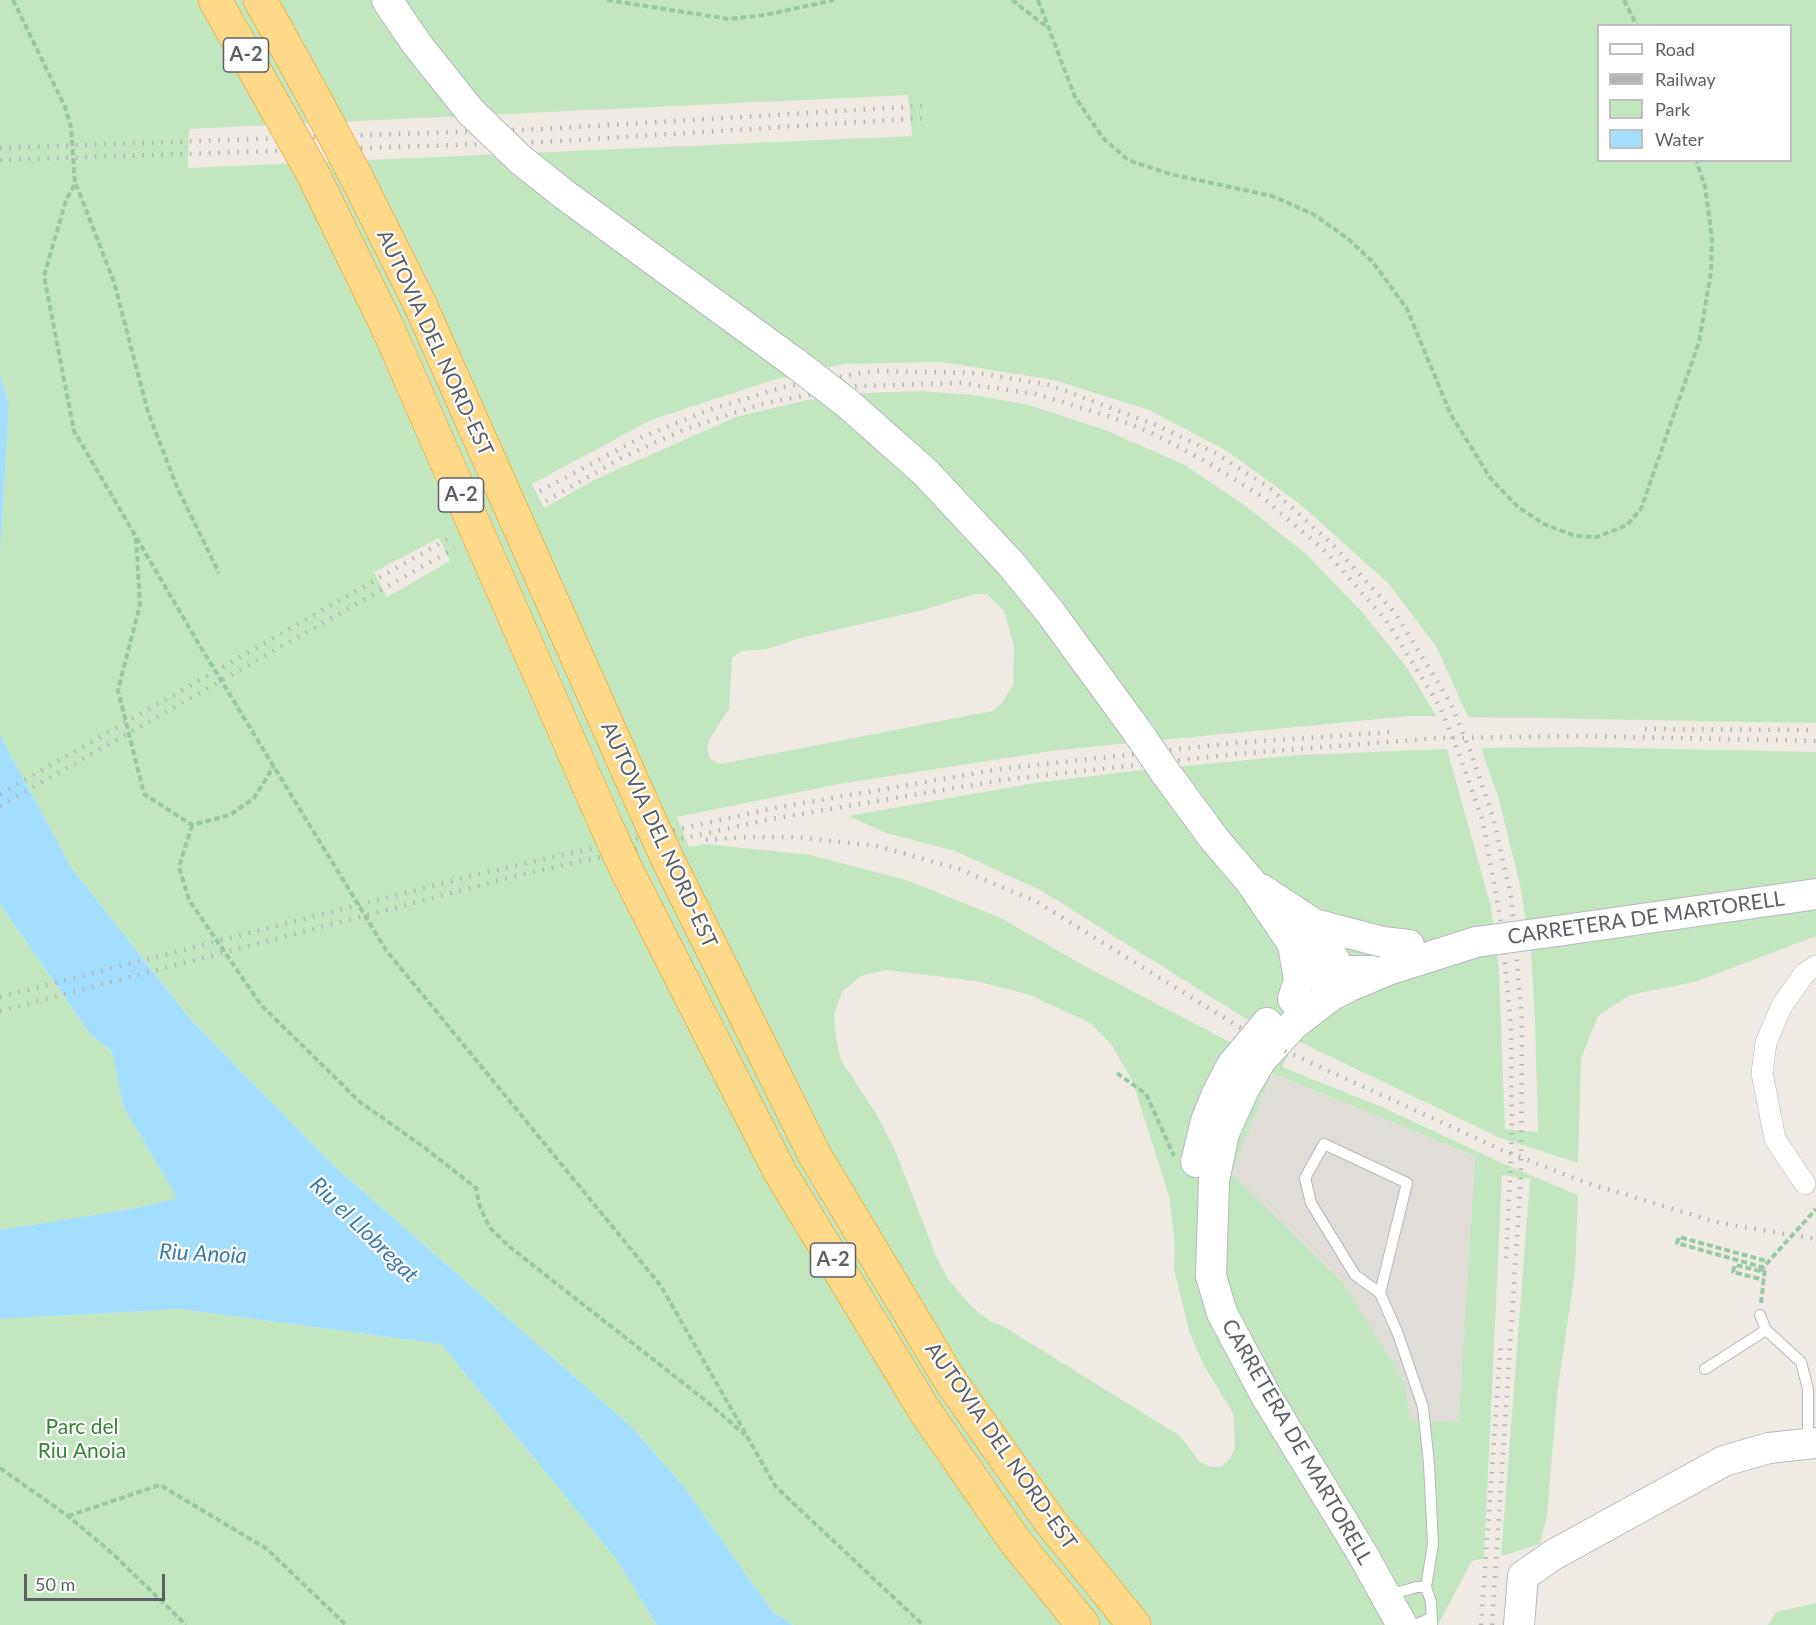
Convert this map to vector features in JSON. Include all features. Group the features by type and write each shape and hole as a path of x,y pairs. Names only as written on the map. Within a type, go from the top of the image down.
{"highway":[{"name":"AUTOVIA DEL NORD-EST","path":"215,0 311,170 387,327 626,869 793,1193 923,1408 1015,1541 1083,1625"},
{"name":"AUTOVIA DEL NORD-EST","path":"260,0 351,167 418,300 669,862 814,1154 951,1382 1049,1520 1134,1625"}],"main road":[{"path":"387,0 428,60 471,112 521,160 847,403 925,472 1011,564 1079,650 1215,840 1251,882 1303,934 1332,956 1335,973 1332,981 1270,1035 1246,1070 1240,1097"},
{"name":"CARRETERA DE MARTORELL","path":"1476,942 1816,894"},
{"path":"1303,934 1409,945 1476,942"},
{"path":"1293,999 1303,934"},
{"path":"1240,1097 1261,1060 1294,1024 1332,995 1388,970 1476,942"},
{"path":"1211,1276 1196,1237 1192,1191 1206,1121 1232,1065 1261,1030 1293,999 1335,973 1365,958 1409,945"},
{"path":"1335,973 1388,970"},
{"name":"CARRETERA DE MARTORELL","path":"1240,1097 1224,1132 1214,1181 1211,1276 1222,1312 1256,1378 1402,1625"},
{"path":"1519,1625 1523,1576 1538,1564 1724,1461 1768,1449 1812,1443"}],"street":[{"path":"1805,1184 1775,1139 1762,1073 1766,1043 1781,1007 1804,974 1816,966"}],"lane":[{"path":"1380,1293 1400,1222 1407,1183 1324,1144 1305,1178 1311,1203 1354,1275 1380,1293 1398,1334 1423,1407 1429,1464 1433,1544 1426,1587 1431,1621 1415,1625"},
{"path":"1760,1316 1766,1330 1801,1362 1808,1389 1812,1443"},
{"path":"1705,1369 1766,1330"},
{"path":"1386,1596 1417,1587 1426,1587"}],"path":[{"path":"13,0 65,107 71,127 75,184 114,282 148,412 177,487 219,573"},
{"path":"607,0 729,19 765,15 834,0"},
{"path":"1012,0 1048,29"},
{"path":"1038,0 1075,97 1103,138 1128,160 1170,174 1272,196 1312,214 1347,238 1372,261 1407,309 1451,415 1491,479 1527,513 1544,524 1575,536 1597,537 1627,525 1641,509 1658,467 1699,342 1711,272 1712,239 1705,186 1697,162"},
{"path":"1624,0 1636,24"},
{"path":"75,184 66,200 44,276 74,431 136,537 386,950 661,1286 776,1486 923,1625"},
{"path":"136,537 140,605 118,690 144,794 192,825 230,815 254,798 274,766"},
{"path":"192,825 179,867 189,900 261,1005 360,1102 476,1188 480,1207 490,1228 511,1248 705,1400 748,1438"},
{"path":"1117,1073 1146,1094 1174,1158"},
{"path":"1764,1280 1733,1272 1735,1265 1760,1271 1816,1209"},
{"path":"1760,1316 1765,1268 1677,1243 1679,1237 1770,1262"},
{"path":"0,1468 68,1516 113,1554 186,1625"},
{"path":"68,1516 160,1485 267,1549 346,1625"}],"shaded area":[{"path":"1272,1073 1475,1156 1460,1423 1410,1420 1405,1383 1345,1285 1232,1173"}],"green space":[{"path":"0,0 1816,0 1816,723 1468,717 1436,646 1389,584 1300,504 1227,451 1149,410 1054,380 942,362 843,364 773,380 651,420 532,484 544,508 596,479 736,417 807,400 864,393 921,391 973,395 1029,405 1105,430 1185,465 1247,507 1306,554 1362,612 1408,669 1436,716 1410,716 1058,750 839,784 677,817 689,847 705,844 811,855 909,881 1001,918 1090,969 1234,1044 1251,1022 1042,891 955,851 886,833 848,816 1035,783 1142,770 1300,755 1447,749 1491,907 1499,970 1505,1129 1538,1132 1531,951 1520,885 1499,800 1481,748 1581,747 1816,752 1816,936 1695,982 1630,995 1598,1016 1581,1059 1578,1163 1498,1137 1296,1040 1282,1067 1382,1107 1502,1163 1578,1195 1575,1271 1557,1396 1547,1516 1540,1544 1501,1556 1530,1179 1502,1175 1484,1558 1472,1561 1438,1625 793,1625 773,1612 684,1487 633,1428 333,1165 191,1020 71,867 0,735 0,560 9,404 0,374","holes":["908,95 912,136 188,168 189,129","439,538 450,561 387,597 374,572","975,594 987,594 1004,611 1014,646 1013,685 1001,704 992,711 720,764 710,759 707,749 710,738 729,709 732,658 741,651 767,649 800,638 923,610","886,970 976,981 1030,995 1090,1023 1111,1044 1132,1080 1169,1196 1175,1244 1174,1269 1189,1331 1204,1366 1233,1413 1235,1447 1230,1459 1221,1467 1211,1467 1200,1462 1180,1436 1003,1326 991,1322 972,1307 948,1279 936,1256 895,1150 877,1115 841,1060 834,1014 842,992 861,976","1272,1073 1475,1156 1459,1422 1410,1420 1405,1383 1345,1285 1232,1173"]},
{"path":"0,904 91,1035 112,1051 123,1106 177,1198 131,1209 0,1230"},
{"name":"Parc del Riu Anoia","path":"180,1309 441,1344 617,1560 657,1625 0,1625 0,1319"},
{"path":"1816,1603 1816,1625 1768,1625 1776,1612"}],"water":[{"path":"0,374 9,404 0,560"},
{"path":"0,735 71,867 191,1020 333,1165 633,1428 684,1487 773,1612 793,1625 657,1625 617,1560 441,1344 180,1309 0,1319 0,1230 131,1209 177,1198 123,1106 112,1051 91,1035 0,904"}],"railway":[{"path":"0,148 543,129 922,106"},
{"path":"0,160 544,142 924,118"},
{"path":"540,491 642,437 709,410 784,387 873,371 977,373 1050,385 1156,425 1215,453 1270,488 1332,544 1395,613 1450,702 1471,753 1493,817 1511,896 1513,920"},
{"path":"546,501 623,457 688,428 765,403 858,386 960,383 1036,394 1108,416 1150,432 1207,462 1261,496 1325,551 1386,620 1440,707 1461,759 1483,822 1501,922"},
{"path":"0,794 449,538"},
{"path":"0,806 455,548"},
{"path":"1645,729 1816,730"},
{"path":"0,997 487,872 769,809 1000,769 1233,743 1393,732"},
{"path":"0,1011 528,873 771,819 1002,780 1236,754 1438,738 1582,736 1816,741"},
{"path":"706,840 797,837 877,846 959,869 1037,902 1244,1030"},
{"path":"1492,1625 1521,1175 1522,1021 1516,952"},
{"path":"1504,953 1511,1026 1512,1132 1506,1263"},
{"path":"1285,1051 1502,1150 1587,1183 1720,1223 1816,1239"},
{"path":"1481,1625 1501,1341"}],"water label":[{"name":"Riu el Llobregat","path":"364,1230"},
{"name":"Riu Anoia","path":"203,1254"}]}
